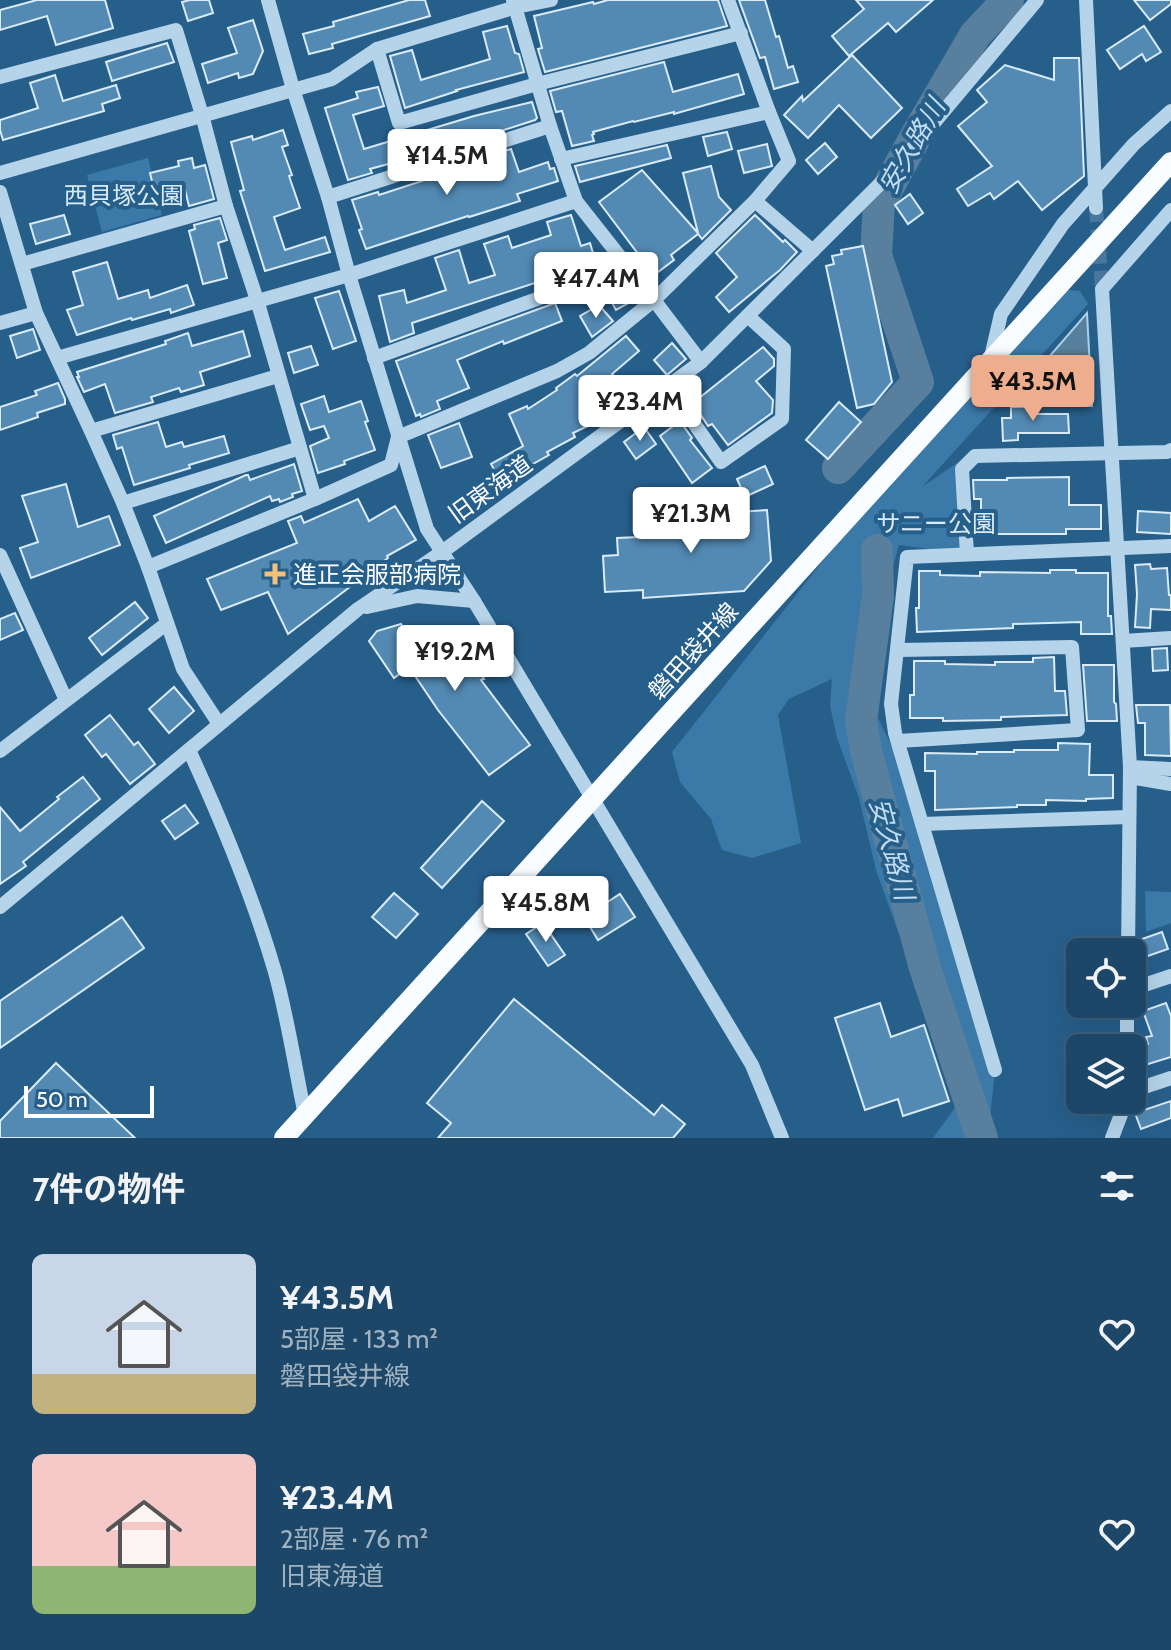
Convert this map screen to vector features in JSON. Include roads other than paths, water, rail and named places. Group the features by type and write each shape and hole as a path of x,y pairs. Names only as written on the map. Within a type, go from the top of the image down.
{"main road":[{"name":"磐田袋井線","path":"284,1138 1171,162"}],"street":[{"path":"268,0 427,529 474,601 752,1065 782,1138"},
{"path":"0,173 332,79 377,49 515,4 551,0"},
{"path":"398,437 557,371 589,353 654,300 755,201 789,161 728,0"},
{"name":"旧東海道","path":"0,907 358,609 442,552 701,362 896,168 1037,0"},
{"path":"1086,0 1096,208"},
{"path":"515,4 550,126 576,201 701,362"},
{"path":"0,77 176,30 315,499"},
{"path":"377,49 399,123 537,84 741,33"},
{"path":"990,362 1001,314 1063,224 1134,144 1171,111"},
{"path":"561,159 769,112"},
{"path":"328,197 550,126"},
{"path":"0,192 36,313 123,503 183,669 219,724"},
{"path":"57,358 349,275 576,201"},
{"path":"755,201 813,251"},
{"path":"22,264 226,206"},
{"path":"1128,938 1130,772 1102,289 1171,210"},
{"path":"374,358 628,266"},
{"path":"0,323 36,313"},
{"path":"668,386 721,462 782,419 784,349 748,316"},
{"path":"91,431 278,376"},
{"path":"148,567 391,465 398,437"},
{"path":"123,503 300,448"},
{"path":"967,554 962,469 975,456 1171,450"},
{"path":"995,1070 898,741 891,704 907,557 1171,546"},
{"path":"0,555 66,700"},
{"path":"358,609 417,596 474,601"},
{"path":"0,751 166,624"},
{"path":"1123,641 1171,638"},
{"path":"897,650 1072,647 1078,730 898,741"},
{"path":"189,750 214,804 252,902 275,973 305,1115"},
{"path":"1130,772 1171,769"},
{"path":"1130,772 1171,784"},
{"path":"922,824 1129,817"},
{"path":"1146,984 1171,976"},
{"path":"1146,1086 1171,1078"},
{"path":"1112,1138 1121,1114"}],"waterway":[{"name":"安久路川","path":"838,468 918,382 876,255 879,204 975,35 1008,0"},
{"name":"安久路川","path":"877,550 878,596 861,720 866,751 925,968 982,1138"}],"tunnel":[{"path":"1096,208 1102,289"}],"place":[{"name":"進正会服部病院","path":"275,574"}],"park label":[{"name":"西貝塚公園","path":"124,195"},
{"name":"サニー公園","path":"936,523"}]}
